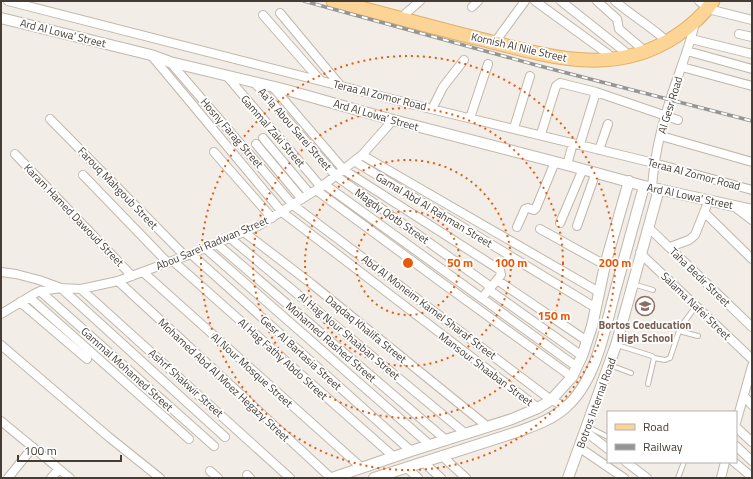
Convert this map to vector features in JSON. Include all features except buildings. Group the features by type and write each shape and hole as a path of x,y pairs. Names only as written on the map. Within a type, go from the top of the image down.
{"main road":[{"name":"Kornish Al Nile Street","path":"333,1 425,26 548,56 591,61 618,59 649,51 667,42 695,23 706,3"},
{"name":"Kornish Al Nile Street","path":"360,1 409,7 498,38 571,53 608,54 640,47 662,37 689,20 706,3"}],"street":[{"name":"Teraa Al Zomor Road","path":"8,1 432,109 541,134 752,190"},
{"path":"409,7 420,1"},
{"path":"472,7 478,1"},
{"path":"498,38 525,1"},
{"path":"535,1 608,54"},
{"path":"561,1 624,51"},
{"path":"597,1 617,19 619,29 640,47"},
{"path":"615,1 628,12 646,23 662,37"},
{"path":"706,3 752,20"},
{"path":"280,13 340,85"},
{"path":"263,15 320,80"},
{"name":"Ard Al Lowa' Street","path":"1,18 151,55 170,62 272,86 393,120 596,172 652,188 732,204 752,210"},
{"name":"Al Gesr Road","path":"652,188 654,163 666,116 695,23"},
{"path":"739,34 752,37"},
{"path":"691,38 752,54"},
{"path":"687,51 752,69"},
{"name":"Mansour Shaaban Street","path":"151,55 282,212 538,408"},
{"path":"432,109 443,88 464,60"},
{"name":"Hosny Farag Street","path":"170,62 294,205"},
{"path":"470,118 488,64"},
{"path":"682,66 752,86"},
{"name":"Gammal Zaki Street","path":"226,75 273,130 318,189"},
{"path":"514,128 530,76"},
{"name":"Aa'la Abou Sarei Street","path":"254,82 336,176"},
{"path":"541,134 556,86 562,83 596,92 678,120"},
{"path":"272,86 344,170 500,270 501,275 482,298"},
{"path":"567,165 596,92"},
{"name":"Farouq Mahgoub Street","path":"50,119 188,255"},
{"name":"Abou Sarei Radwan Street","path":"1,272 39,280 61,288 81,289 118,281 217,244 272,218 318,189 362,155 393,120"},
{"path":"599,150 608,124"},
{"path":"247,151 273,130"},
{"path":"661,136 752,162"},
{"path":"263,138 318,189 444,285 572,377"},
{"path":"256,144 302,199"},
{"path":"214,152 272,218"},
{"name":"Karam Hamed Dawoud Street","path":"15,154 132,276"},
{"path":"362,155 599,292"},
{"name":"Gamal Abd Al Rahman Street","path":"354,161 596,308"},
{"path":"517,227 525,209 529,208 533,210 536,208 555,162"},
{"path":"560,223 583,169"},
{"path":"577,226 596,172"},
{"name":"Al Hag Fathy Abdo Street","path":"83,175 170,262 394,457"},
{"name":"Magdy Qotb Street","path":"336,176 487,284 492,292 582,356"},
{"path":"332,478 512,419 538,408 551,400 572,377 582,356 596,308 605,264 629,181"},
{"path":"373,464 376,477 395,475 406,467 520,431 543,422 566,407 579,392 588,378 652,188"},
{"name":"Botros Internal Road","path":"568,478 587,430 616,345 648,227 652,188"},
{"path":"318,189 482,298 577,368"},
{"path":"670,247 692,238 709,200"},
{"path":"732,204 752,220"},
{"name":"Abd Al Moneim Kamel Sharaf Street","path":"294,205 551,400 566,407"},
{"path":"704,212 752,258"},
{"name":"Taha Bedir Street","path":"648,227 752,327"},
{"path":"540,229 605,264"},
{"name":"Daqdaq Khalifa Street","path":"244,232 319,290 488,427"},
{"name":"Al Hag Nour Shaaban Street","path":"230,238 466,434"},
{"name":"Mohamed Rashed Street","path":"217,244 446,440"},
{"path":"205,248 430,445"},
{"name":"Salama Nafei Street","path":"640,253 752,359"},
{"name":"Gesr Al Bartasia Street","path":"188,255 411,451"},
{"name":"Al Nour Mosque Street","path":"143,272 362,468"},
{"path":"497,280 587,340"},
{"name":"Mohamed Abd Al Moez Hegazy Street","path":"118,281 332,478"},
{"path":"1,314 40,291 61,288 225,437"},
{"name":"Ashrf Shakwir Street","path":"81,289 290,478"},
{"name":"Gammal Mohamed Street","path":"40,291 214,446"},
{"path":"29,297 189,439"},
{"path":"20,302 87,359"},
{"path":"1,345 110,438 160,478"},
{"path":"737,420 750,382 752,366"},
{"path":"744,396 752,405"},
{"path":"512,419 520,431"},
{"path":"1,421 70,478"},
{"path":"737,428 752,442"},
{"path":"587,430 607,448"},
{"path":"8,478 32,447"},
{"path":"737,447 752,461"},
{"path":"580,448 624,478"},
{"path":"442,456 466,478"},
{"path":"423,462 441,478"},
{"path":"627,463 647,478"},
{"path":"721,478 725,463"},
{"path":"735,463 752,477"},
{"path":"406,467 418,478"},
{"path":"52,478 59,469"},
{"path":"210,471 218,478"}],"lane":[{"path":"632,284 653,290"},
{"path":"616,345 654,358 665,360 670,358 682,324 696,306"},
{"path":"679,331 698,336"},
{"path":"648,384 654,358"},
{"path":"610,365 631,373"},
{"path":"587,430 607,437"},
{"path":"678,478 684,463"}],"railway":[{"path":"304,1 536,65 752,121"}],"place":[{"name":"Bortos Coeducation High School","path":"645,306"}]}
